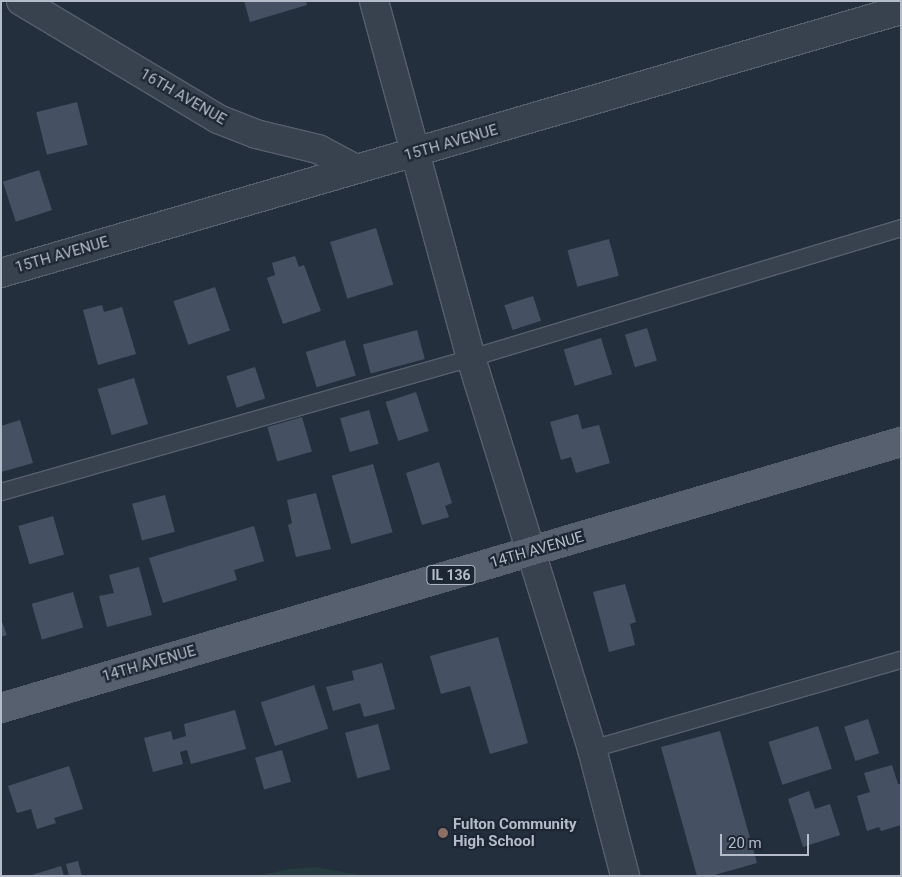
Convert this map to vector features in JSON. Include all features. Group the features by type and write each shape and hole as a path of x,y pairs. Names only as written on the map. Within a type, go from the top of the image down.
{"main road":[{"name":"14TH AVENUE","path":"1,708 901,442"}],"street":[{"name":"16TH AVENUE","path":"21,1 218,120 256,134 318,150 356,169"},
{"path":"374,1 471,358 592,749 625,876"},
{"name":"15TH AVENUE","path":"1,273 356,169 415,154 901,10"}],"lane":[{"path":"1,492 471,358 901,228"},
{"path":"592,749 901,660"}],"green space":[{"path":"316,867 365,876 258,876 289,869"}],"building":[{"path":"244,1 306,1 307,5 250,22"},
{"path":"77,102 88,145 47,155 36,112"},
{"path":"39,170 52,210 16,222 3,182"},
{"path":"376,228 393,284 347,298 330,242"},
{"path":"609,239 619,276 577,287 567,250"},
{"path":"295,256 299,267 304,265 321,311 283,324 267,278 275,275 272,263"},
{"path":"215,287 230,330 188,345 173,301"},
{"path":"533,296 541,321 513,330 504,305"},
{"path":"102,305 104,312 122,307 136,354 98,365 83,310"},
{"path":"647,328 657,361 635,367 625,335"},
{"path":"417,330 425,359 371,373 363,344"},
{"path":"601,338 612,374 575,386 564,349"},
{"path":"345,340 356,375 317,387 306,352"},
{"path":"255,367 265,398 237,408 226,376"},
{"path":"134,378 148,424 112,435 98,389"},
{"path":"416,392 429,431 398,441 386,402"},
{"path":"369,410 379,444 350,452 340,418"},
{"path":"578,414 582,429 599,425 610,463 576,473 571,457 561,460 550,422"},
{"path":"302,417 312,452 277,462 267,427"},
{"path":"20,420 33,463 1,472 1,426"},
{"path":"439,462 452,503 445,506 449,517 422,525 406,473"},
{"path":"373,464 393,532 351,544 332,476"},
{"path":"316,493 331,549 296,557 288,525 292,523 287,500"},
{"path":"165,495 175,532 142,541 132,504"},
{"path":"53,516 64,554 29,564 18,526"},
{"path":"254,526 264,561 234,570 237,580 163,603 149,558"},
{"path":"139,567 152,615 107,627 99,596 114,593 109,575"},
{"path":"625,584 636,622 630,624 635,645 609,652 593,592"},
{"path":"73,592 83,628 42,639 32,604"},
{"path":"1,619 7,635 1,637"},
{"path":"498,637 528,743 490,754 470,686 441,694 430,656"},
{"path":"382,663 395,709 364,717 360,703 333,711 326,687 354,680 352,671"},
{"path":"314,685 328,729 275,746 261,702"},
{"path":"235,710 246,749 191,764 187,750 180,752 183,764 153,772 144,738 171,731 173,740 186,736 184,724"},
{"path":"868,719 879,753 855,761 844,727"},
{"path":"378,724 390,769 357,778 345,733"},
{"path":"818,726 832,769 782,785 769,742"},
{"path":"720,731 757,863 711,876 697,876 661,747"},
{"path":"282,750 291,782 264,789 255,758"},
{"path":"892,765 898,784 901,784 901,825 881,831 879,827 867,831 857,796 870,792 864,773"},
{"path":"69,766 83,809 54,818 56,823 37,829 31,809 17,813 8,786"},
{"path":"809,791 815,809 830,804 840,835 803,847 788,799"},
{"path":"78,861 82,876 69,876 66,864"},
{"path":"61,866 64,876 32,876 32,875"}],"place":[{"name":"Fulton Community High School","path":"443,833"}]}
